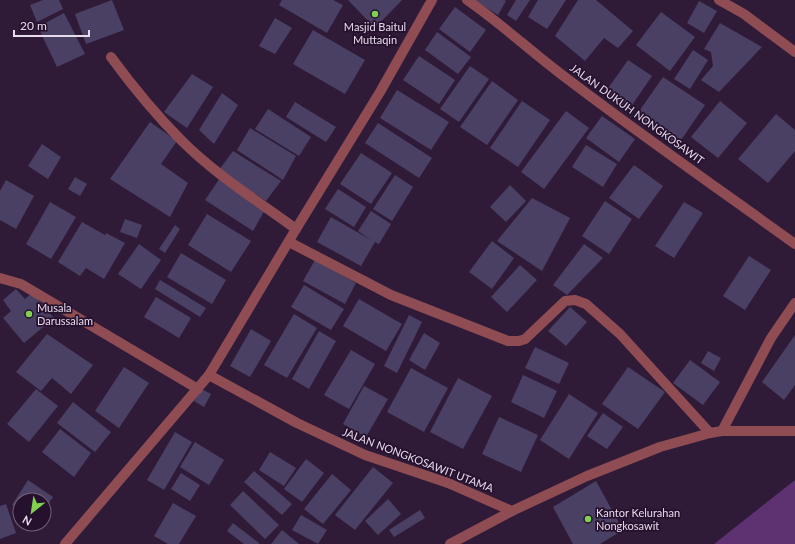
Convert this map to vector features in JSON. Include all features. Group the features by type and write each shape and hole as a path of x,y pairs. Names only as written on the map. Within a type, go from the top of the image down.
{"street":[{"path":"64,544 209,375 380,92 432,0"},
{"name":"JALAN DUKUH NONGKOSAWIT","path":"467,0 494,18 557,71 795,244"},
{"path":"719,0 744,14 795,52"},
{"path":"111,58 140,96 183,142 213,168 296,229"},
{"path":"289,242 391,295 508,341 519,341 525,339 565,301 575,300 586,304 620,334 710,433"},
{"path":"0,278 20,284 198,389"},
{"path":"722,431 771,338 795,303"},
{"name":"JALAN NONGKOSAWIT UTAMA","path":"209,375 297,424 366,455 448,483 512,512"},
{"path":"450,544 587,476 660,447 722,431 795,431"}],"shaded area":[{"path":"795,480 795,544 714,544"}],"building":[{"path":"43,0 59,0 63,9 37,22 30,5"},
{"path":"112,0 124,30 86,44 75,14"},
{"path":"282,0 333,0 343,5 327,33 279,5"},
{"name":"Masjid Baitul Muttaqin","path":"348,0 402,0 375,28"},
{"path":"474,0 504,0 506,1 498,15"},
{"path":"516,0 530,0 516,21 507,15"},
{"path":"538,0 566,0 547,29 528,17"},
{"path":"578,0 596,0 633,31 618,48 604,38 585,61 555,36"},
{"path":"699,1 717,11 704,33 687,23"},
{"path":"455,7 486,30 470,52 439,29"},
{"path":"661,12 695,37 670,71 636,45"},
{"path":"64,13 85,54 57,67 38,27"},
{"path":"275,18 292,28 275,54 259,46"},
{"path":"720,23 762,47 719,92 701,80 713,66 711,52 704,49"},
{"path":"313,30 365,60 345,94 293,64"},
{"path":"437,32 471,57 458,74 425,50"},
{"path":"693,50 708,60 690,89 674,79"},
{"path":"419,56 455,80 439,104 403,80"},
{"path":"628,60 652,76 628,111 604,94"},
{"path":"470,66 489,79 459,122 440,109"},
{"path":"192,74 213,87 187,128 164,112"},
{"path":"663,77 705,105 677,146 635,117"},
{"path":"492,81 518,100 487,145 460,127"},
{"path":"397,90 449,122 431,150 380,118"},
{"path":"222,93 238,105 214,144 199,130"},
{"path":"522,101 550,120 518,167 490,148"},
{"path":"720,101 747,123 718,158 691,137"},
{"path":"295,102 336,127 326,142 286,117"},
{"path":"268,109 311,137 299,156 255,129"},
{"path":"566,111 589,128 544,189 521,172"},
{"path":"776,114 795,130 795,151 768,183 738,159"},
{"path":"602,116 635,139 619,162 586,138"},
{"path":"150,122 177,141 161,164 188,183 170,217 110,179"},
{"path":"378,123 432,158 419,178 365,143"},
{"path":"250,128 296,156 283,180 237,150"},
{"path":"42,144 61,157 48,179 28,166"},
{"path":"586,145 617,164 603,187 572,167"},
{"path":"233,151 281,181 266,201 219,170"},
{"path":"361,153 392,173 371,204 340,184"},
{"path":"634,165 663,186 639,219 609,198"},
{"path":"395,175 413,187 392,221 373,209"},
{"path":"75,177 87,184 80,196 68,189"},
{"path":"220,178 266,208 253,231 205,200"},
{"path":"6,180 34,196 16,229 0,220 0,191"},
{"path":"510,185 526,201 506,222 490,207"},
{"path":"338,189 366,207 354,227 325,209"},
{"path":"532,198 570,218 542,271 497,241"},
{"path":"605,201 632,219 609,254 582,236"},
{"path":"50,202 76,217 51,259 26,244"},
{"path":"684,202 703,213 674,258 655,246"},
{"path":"371,211 391,224 379,244 375,242 361,266 317,242 331,217 371,240 358,231"},
{"path":"207,214 251,241 231,272 188,245"},
{"path":"125,219 142,225 137,238 120,232"},
{"path":"82,222 105,235 106,233 125,243 104,279 86,268 80,276 58,262"},
{"path":"175,225 180,229 165,253 159,249"},
{"path":"492,241 514,258 492,289 469,272"},
{"path":"139,244 161,260 141,289 118,274"},
{"path":"584,244 603,258 567,295 553,285"},
{"path":"181,253 226,280 212,304 167,277"},
{"path":"749,256 771,270 745,310 723,296"},
{"path":"315,260 356,283 345,304 303,281"},
{"path":"520,265 537,280 507,312 491,297"},
{"path":"160,280 206,308 200,317 155,289"},
{"path":"304,285 344,309 331,330 291,307"},
{"name":"Musala Darussalam","path":"16,289 25,299 32,293 54,318 24,343 3,318 11,311 3,300"},
{"path":"156,297 191,318 179,338 144,317"},
{"path":"359,299 402,324 386,351 343,326"},
{"path":"570,307 587,322 566,346 548,331"},
{"path":"294,314 317,328 287,378 264,365"},
{"path":"409,315 422,322 397,373 384,366"},
{"path":"251,329 271,341 250,377 230,366"},
{"path":"319,331 336,341 309,389 292,379"},
{"path":"424,333 440,343 425,370 409,360"},
{"path":"47,334 93,365 71,394 52,378 41,391 16,372"},
{"path":"795,335 795,385 784,400 762,382"},
{"path":"535,347 569,363 559,384 525,368"},
{"path":"351,350 375,364 349,409 324,395"},
{"path":"708,351 721,358 714,371 701,363"},
{"path":"690,360 720,382 703,405 673,383"},
{"path":"124,367 149,383 119,428 95,411"},
{"path":"628,367 665,392 638,429 602,404"},
{"path":"411,368 448,388 424,432 387,412"},
{"path":"523,375 557,391 544,418 511,402"},
{"path":"458,378 492,396 463,449 430,432"},
{"path":"364,386 388,399 366,437 343,424"},
{"path":"36,389 58,406 29,442 7,424"},
{"path":"201,389 211,394 204,407 194,401"},
{"path":"569,394 598,413 569,459 540,440"},
{"path":"73,402 111,432 95,452 57,423"},
{"path":"603,413 623,427 607,449 587,436"},
{"path":"499,417 538,435 521,472 482,454"},
{"path":"60,429 91,453 74,477 42,452"},
{"path":"175,432 192,442 164,490 147,480"},
{"path":"195,442 224,460 209,485 180,467"},
{"path":"270,452 296,468 284,486 259,470"},
{"path":"306,459 324,473 302,502 284,489"},
{"path":"373,467 393,483 355,530 335,515"},
{"path":"254,471 292,504 282,515 244,482"},
{"path":"181,473 200,485 190,501 171,489"},
{"path":"332,474 351,490 323,524 304,509"},
{"path":"28,480 46,492 20,492"},
{"name":"Kantor Kelurahan Nongkosawit","path":"596,481 623,530 600,544 573,544 553,507"},
{"path":"243,491 279,525 265,539 230,505"},
{"path":"388,499 401,514 378,535 365,521"},
{"path":"173,503 196,516 179,544 168,544 154,536"},
{"path":"6,504 12,521 12,532 16,533 0,539 0,506"},
{"path":"420,510 425,518 394,537 389,530"},
{"path":"301,515 327,530 318,544 292,530"},
{"path":"233,523 259,544 244,544 227,531"},
{"path":"282,530 299,544 271,544"}],"place":[{"name":"Masjid Baitul Muttaqin","path":"375,14"},
{"name":"Musala Darussalam","path":"29,314"},
{"name":"Kantor Kelurahan Nongkosawit","path":"588,519"}]}
